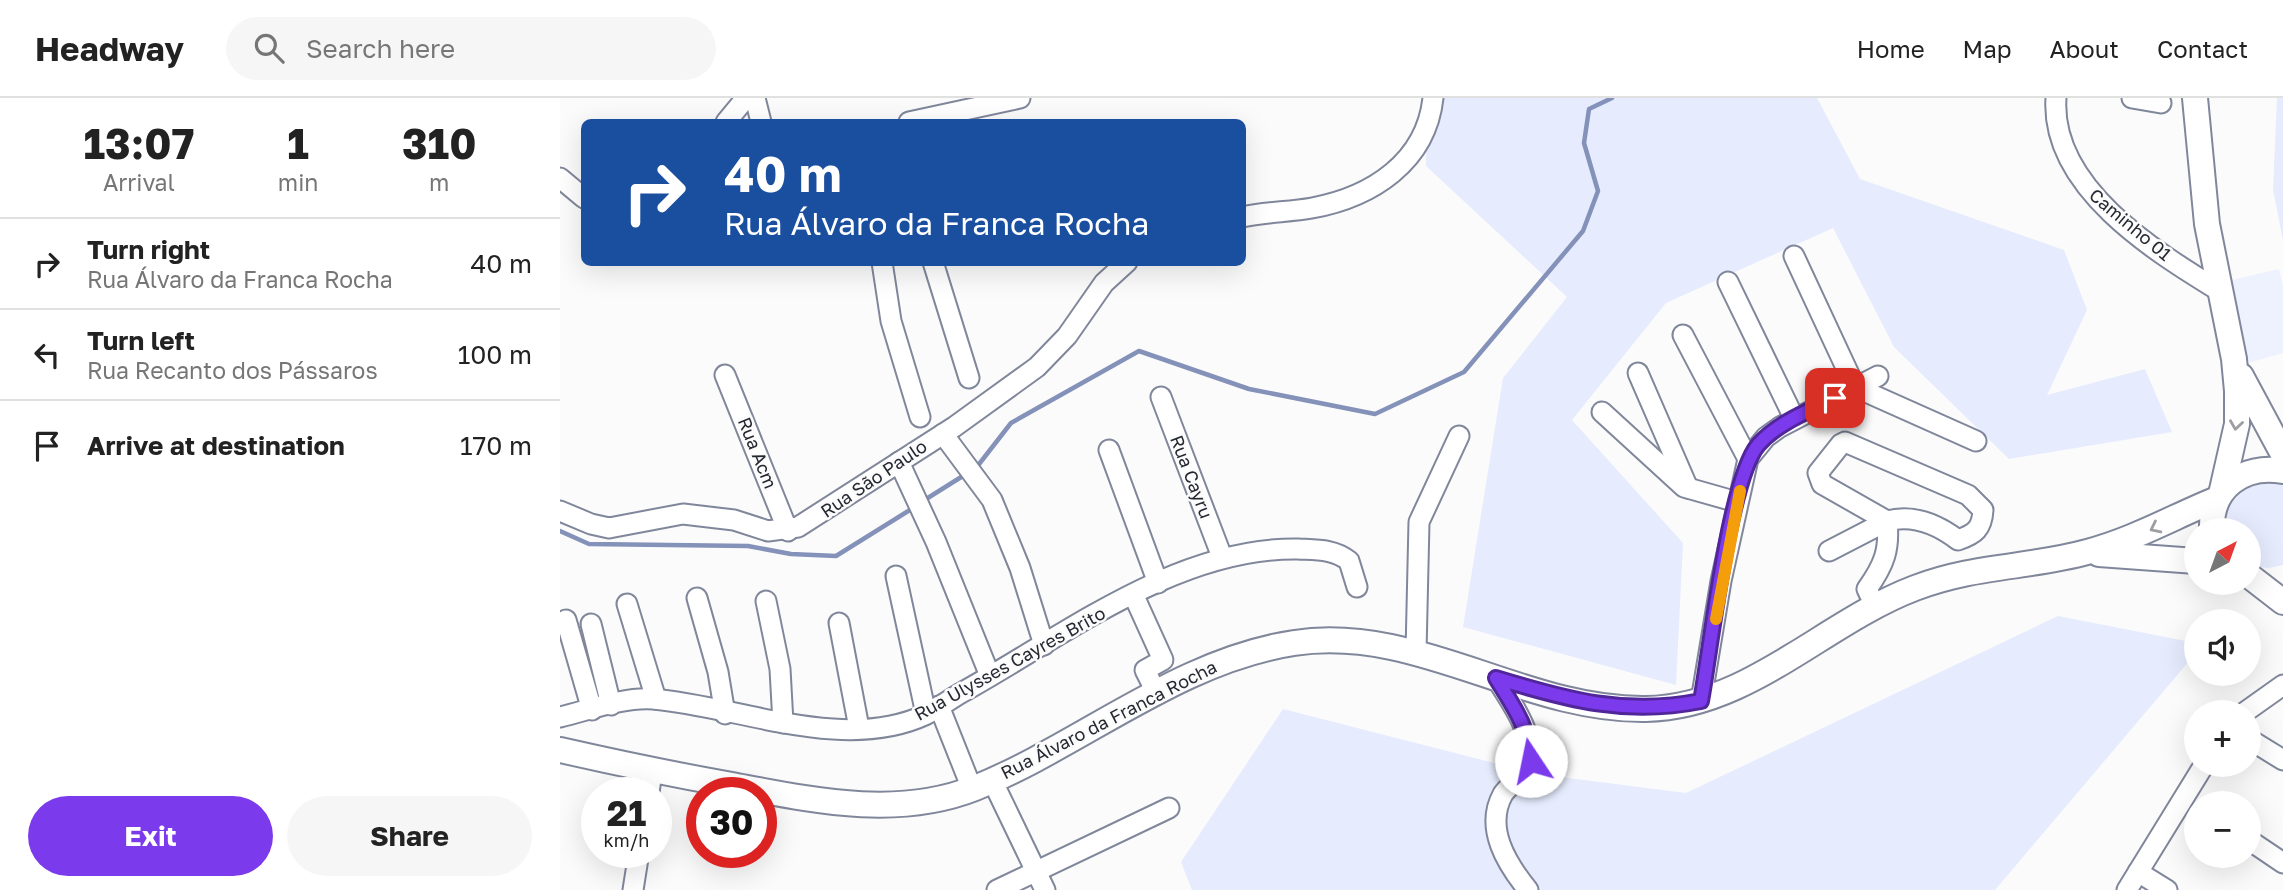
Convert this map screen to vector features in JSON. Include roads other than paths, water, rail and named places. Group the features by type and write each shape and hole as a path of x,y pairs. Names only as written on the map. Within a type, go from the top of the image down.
{"main road":[{"path":"2195,98 2207,224 2234,359 2237,424 2220,494 2211,518"},
{"path":"2234,359 2258,413 2283,454"},
{"name":"Rua Álvaro da Franca Rocha","path":"672,784 844,803 908,803 940,799 982,784 1072,741 1211,665 1301,642 1383,644 1560,698 1608,706 1644,709 1701,701 1751,681 1821,635 1889,598 1953,575 2084,553 2151,531 2220,494 2239,475 2254,470 2283,471"},
{"name":"Rua Álvaro da Franca Rocha","path":"2084,553 2184,560"},
{"path":"2261,577 2283,578"},
{"path":"2261,585 2283,602"},
{"name":"Rua Álvaro da Franca Rocha","path":"560,750 636,777"}],"street":[{"path":"728,119 746,98"},
{"path":"755,98 760,119"},
{"path":"923,119 1020,98"},
{"path":"1246,216 1312,208 1374,188 1408,158 1422,140 1433,98"},
{"name":"Caminho 01","path":"2056,98 2058,131 2085,187 2168,257 2221,292"},
{"path":"2132,98 2161,103"},
{"path":"560,178 581,196"},
{"path":"1794,256 1855,387 1976,441"},
{"path":"883,266 891,321 920,417"},
{"path":"934,266 969,378"},
{"name":"Rua São Paulo","path":"788,531 820,515 943,434 1000,395 1055,351 1105,271"},
{"path":"1728,282 1794,418"},
{"path":"1682,335 1748,459"},
{"path":"1638,373 1688,489"},
{"name":"Rua Acm","path":"725,375 788,531"},
{"path":"1701,701 1737,502 1748,459 1766,437 1794,418 1878,376"},
{"name":"Rua Cayru","path":"1161,397 1222,557"},
{"path":"1602,412 1663,470 1688,489 1737,502"},
{"path":"943,434 992,500 1012,547 1044,645"},
{"path":"1416,652 1419,522 1459,436"},
{"path":"1829,551 1887,521 1920,520 1958,540 1974,535 1983,522 1983,510 1968,495 1845,442 1841,444 1818,473 1822,484 1887,521"},
{"path":"1109,450 1158,583"},
{"path":"899,462 990,676"},
{"path":"560,511 591,524 609,528 683,514 734,520 768,531 788,531"},
{"path":"1875,607 1867,589 1884,566 1889,544 1887,521"},
{"name":"Rua Ulysses Cayres Brito","path":"560,717 629,701 656,699 783,723 874,727 933,710 1158,583 1222,557 1264,550 1333,552 1349,561 1357,587"},
{"path":"896,576 933,710 982,784 1045,890"},
{"path":"1134,596 1170,657 1141,673 1157,694"},
{"path":"696,598 718,672 725,713"},
{"path":"766,601 780,670 783,723"},
{"path":"627,604 656,699"},
{"path":"566,620 601,708"},
{"path":"839,623 859,728"},
{"path":"591,624 601,708"},
{"path":"1496,678 1522,719 1530,745 1528,772 1503,794 1497,815 1496,833 1508,863 1528,890"},
{"path":"2261,701 2283,685"},
{"path":"2261,747 2283,760"},
{"path":"997,890 1169,808"},
{"path":"2127,890 2184,810"},
{"path":"2261,848 2283,863"},
{"path":"633,890 636,868"},
{"path":"2138,872 2167,890"}],"waterway":[{"path":"976,468 1011,423 1139,351 1249,389 1375,414 1464,372 1583,231 1598,191 1584,143 1589,109 1612,98"},
{"path":"923,501 966,474"},
{"path":"560,531 589,544 748,546 791,554 836,556 913,508"}]}
